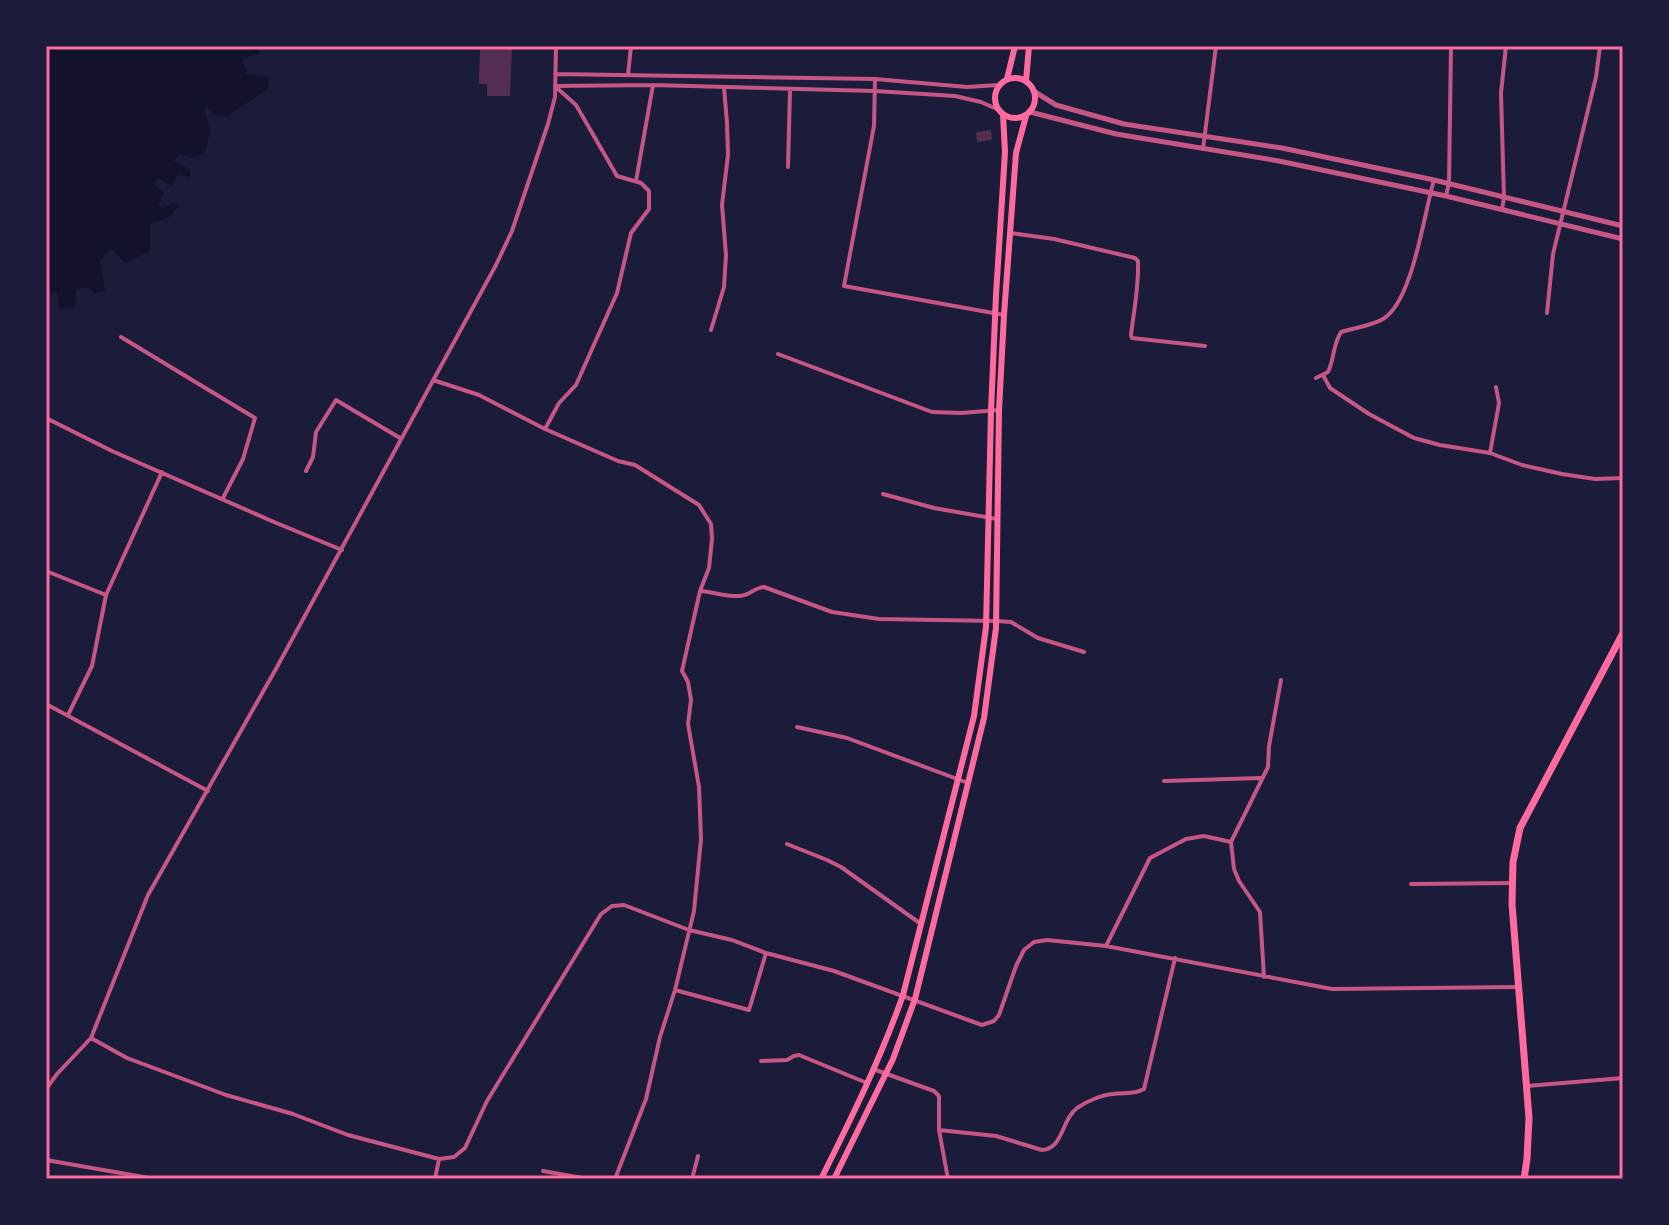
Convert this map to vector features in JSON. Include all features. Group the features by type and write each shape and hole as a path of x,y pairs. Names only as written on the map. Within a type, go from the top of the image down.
{"main road":[{"path":"1007,79 1015,46"},
{"path":"1026,81 1029,46"},
{"path":"826,1178 886,1074 915,999 984,718 996,621 997,520 995,410 995,314 1005,152 1001,112 995,97 999,85 1007,79 1017,78 1026,81 1035,92 1035,103 1028,114 1016,153 995,410 988,518 987,621 974,716 903,995 826,1178"},
{"path":"1001,112 1014,118 1028,114"},
{"path":"1524,1179 1528,1144 1527,1086 1512,904 1513,862 1520,828 1623,633"}],"street":[{"path":"46,1089 91,1038 148,895 342,550 496,265 512,231 548,124 555,97 556,46"},
{"path":"628,75 631,46"},
{"path":"1203,149 1216,46"},
{"path":"1446,196 1449,183 1451,46"},
{"path":"1502,209 1501,93 1506,46"},
{"path":"1547,313 1551,267 1596,77 1600,46"},
{"path":"555,74 875,79 967,87 999,85"},
{"path":"875,79 874,126 844,286 1004,315"},
{"path":"555,84 875,91 955,96 981,102 1001,112"},
{"path":"545,429 559,403 576,385 617,293 631,233 649,209 649,191 641,183 617,176 576,105 555,84"},
{"path":"636,182 653,85"},
{"path":"711,330 725,276 722,205 728,155 724,87"},
{"path":"788,167 790,89"},
{"path":"1035,92 1056,105 1124,124 1282,148 1449,183 1623,226"},
{"path":"1028,114 1116,134 1279,161 1446,196 1623,239"},
{"path":"1316,378 1328,372 1334,344 1341,332 1381,320 1394,310 1409,279 1434,180"},
{"path":"1010,233 1054,239 1135,258 1138,261 1139,285 1132,338 1205,346"},
{"path":"121,337 255,418 243,459 223,498"},
{"path":"778,354 932,412 995,410"},
{"path":"1323,375 1333,390 1405,435 1490,453 1522,465 1572,476 1623,478"},
{"path":"433,380 479,395 545,429 618,461 635,465 699,505 711,524 709,568 700,591 682,671 688,682 691,700 688,724 699,787 701,839 694,911 646,1099 615,1179"},
{"path":"1490,453 1499,403 1496,387"},
{"path":"306,471 313,457 316,432 336,400 401,439"},
{"path":"46,418 112,451 342,550"},
{"path":"68,715 92,666 106,595 162,472"},
{"path":"883,494 997,520"},
{"path":"46,571 106,595"},
{"path":"700,591 737,596 764,587 832,612 879,619 1011,622 1038,638 1084,652"},
{"path":"1264,978 1260,912 1234,869 1231,842 1268,767 1281,680"},
{"path":"46,704 208,791"},
{"path":"797,727 847,738 968,783"},
{"path":"1164,781 1262,778"},
{"path":"1106,946 1150,858 1186,839 1204,836 1231,842"},
{"path":"787,844 841,867 921,924"},
{"path":"1411,884 1513,883"},
{"path":"91,1038 127,1058 226,1095 293,1114 348,1135 439,1159 454,1157 465,1148 487,1101 601,914 612,906 624,905 689,930 834,971 982,1025 994,1021 999,1015 1024,950 1034,942 1047,940 1106,946 1332,989 1520,987"},
{"path":"675,990 749,1010 766,953"},
{"path":"939,1130 996,1136 1042,1150 1050,1149 1056,1145 1068,1118 1076,1109 1112,1094 1144,1089 1175,958"},
{"path":"761,1061 787,1060 799,1055 867,1083"},
{"path":"873,1069 934,1091 939,1096 939,1130 948,1179"},
{"path":"1527,1086 1623,1078"},
{"path":"692,1179 698,1156"},
{"path":"435,1179 439,1159"},
{"path":"46,1160 155,1179"},
{"path":"543,1171 588,1179"}],"shaded area":[{"path":"46,46 255,46 260,53 242,59 247,74 269,77 268,89 227,116 215,115 207,107 204,109 210,132 205,153 193,158 179,154 174,161 190,170 190,177 178,174 172,186 157,178 154,183 164,194 158,206 164,208 173,202 179,206 169,217 150,224 150,251 125,263 111,248 100,261 105,290 95,294 88,287 76,289 75,307 59,309 57,291 46,293"}],"building":[{"path":"480,46 512,46 510,96 487,96 487,84 479,84"},
{"path":"991,130 992,140 977,142 976,132"}]}
